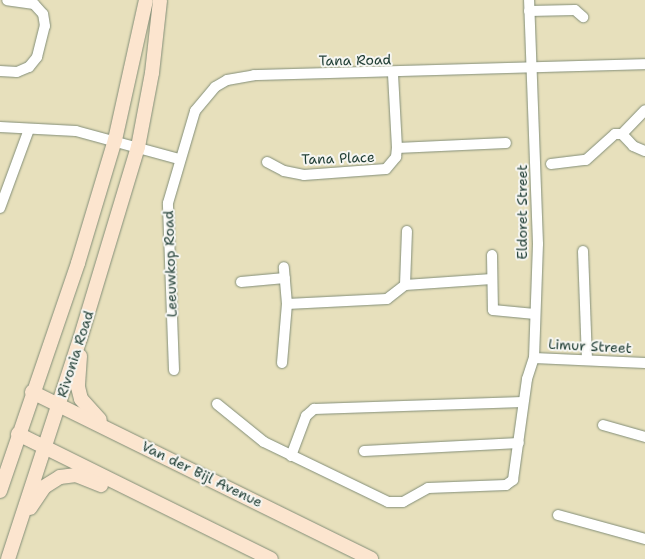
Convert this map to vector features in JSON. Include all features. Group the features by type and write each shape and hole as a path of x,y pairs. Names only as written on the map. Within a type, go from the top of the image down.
{"main road":[{"path":"115,140 146,0"},
{"path":"138,147 152,73 160,0"},
{"name":"Rivonia Road","path":"0,490 32,392 78,263 115,140"},
{"name":"Rivonia Road","path":"10,553 44,445 80,339 138,147"},
{"path":"80,339 78,387 81,399 112,430"},
{"name":"Van der Bijl Avenue","path":"32,392 58,406 112,430 371,559"},
{"path":"18,434 44,445 185,518 271,559"},
{"path":"10,553 38,493 60,477 85,478 185,518"}],"street":[{"path":"0,71 17,72 29,67 38,57 46,26 43,14 34,4 7,0"},
{"name":"Eldoret Street","path":"291,456 377,499 396,503 428,488 510,483 515,476 523,402 534,358 538,205 529,0"},
{"path":"529,11 575,10 583,17"},
{"name":"Tana Road","path":"179,158 195,111 206,95 227,80 254,75 393,74 532,67 645,64"},
{"name":"Tana Place","path":"266,162 292,174 372,173 391,166 397,148 393,74"},
{"path":"551,164 586,160 611,135 622,134 645,110"},
{"path":"0,127 69,130 115,140 179,158"},
{"path":"0,208 15,173 29,128"},
{"path":"622,134 633,146 645,151"},
{"path":"397,148 506,143"},
{"name":"Leeuwkop Road","path":"174,370 168,211 179,158"},
{"path":"405,285 407,231"},
{"path":"583,251 587,359"},
{"path":"492,255 493,310 535,314"},
{"path":"282,363 287,304 284,267"},
{"path":"240,282 285,278"},
{"path":"287,304 387,299 405,285 492,279"},
{"name":"Limur Street","path":"534,358 587,359 645,363"},
{"path":"217,404 264,442 291,456 306,416 314,409 523,402"},
{"path":"603,424 645,437"},
{"path":"364,451 519,443"},
{"path":"558,515 645,539"}]}
